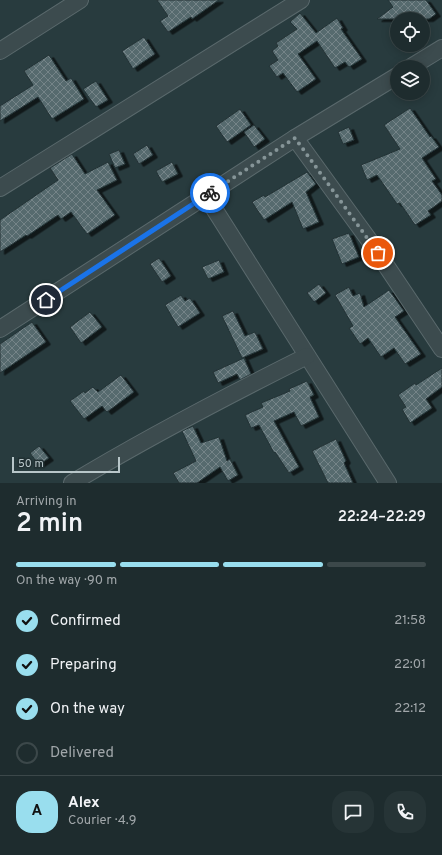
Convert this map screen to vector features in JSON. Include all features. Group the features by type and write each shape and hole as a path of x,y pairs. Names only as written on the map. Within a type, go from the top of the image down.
{"street":[{"path":"0,51 80,0"},
{"path":"0,188 301,0"},
{"path":"423,60 442,48"},
{"path":"0,329 295,138 390,80"},
{"path":"295,138 369,240 442,349"},
{"path":"206,196 388,483"},
{"path":"72,483 182,421 307,356"}],"building":[{"path":"157,0 219,0 192,19 191,17 168,32 160,21 168,16"},
{"path":"388,0 426,0 436,14 430,18 430,12 390,12 390,19 377,19 393,7"},
{"path":"300,13 316,33 337,18 343,28 341,29 362,59 349,67 345,62 335,68 317,41 298,54 316,79 297,92 283,73 277,77 269,66 278,60 272,51 278,46 276,43 297,29 290,22"},
{"path":"144,37 155,54 133,69 122,51"},
{"path":"49,55 66,81 71,78 84,99 52,119 38,97 0,121 0,106 33,85 24,71"},
{"path":"96,81 108,100 96,107 83,89"},
{"path":"410,108 430,137 431,136 439,147 422,158 436,179 432,181 442,195 442,201 428,211 431,215 415,225 400,203 397,204 377,175 367,180 361,165 400,149 384,125"},
{"path":"240,109 251,125 227,142 216,126"},
{"path":"254,125 265,139 254,147 244,132"},
{"path":"349,127 354,140 343,144 338,132"},
{"path":"147,145 153,155 139,164 133,154"},
{"path":"119,150 125,164 115,168 109,154"},
{"path":"72,154 85,174 108,162 117,180 97,190 115,215 87,234 71,212 61,219 58,215 0,252 0,220 58,180 50,168"},
{"path":"172,162 178,174 162,182 156,171"},
{"path":"307,172 316,184 306,192 319,222 303,229 292,202 264,220 252,202 264,195 265,197"},
{"path":"349,233 359,257 342,264 332,239"},
{"path":"159,258 171,276 162,282 150,264"},
{"path":"219,260 224,272 208,279 202,267"},
{"path":"319,284 326,293 314,302 307,293"},
{"path":"349,287 353,296 360,293 364,307 389,290 404,311 395,317 421,354 405,364 394,348 381,357 368,338 360,344 349,328 353,326 335,295"},
{"path":"181,295 185,301 190,298 200,313 178,327 165,305"},
{"path":"233,311 245,336 255,332 263,349 242,358 222,316"},
{"path":"90,312 102,327 81,343 70,327"},
{"path":"32,322 46,342 0,373 0,344"},
{"path":"244,358 251,374 240,380 237,374 218,383 213,372"},
{"path":"442,368 442,387 426,399 432,408 410,423 402,409 406,407 398,395 415,383 416,385"},
{"path":"121,375 134,392 107,412 102,406 84,419 70,401 84,391 85,393 93,387 98,392"},
{"path":"307,381 314,395 310,397 319,417 301,426 294,412 274,421 299,467 289,473 275,452 274,453 259,425 251,428 245,415 263,407 261,403 290,391 289,389"},
{"path":"193,426 201,443 219,437 227,461 230,459 238,475 228,481 220,467 197,483 179,483 173,473 196,461 182,431"},
{"path":"336,439 346,461 344,463 353,483 328,483 312,451"},
{"path":"39,446 49,458 39,465 30,453"}],"way so far":[{"path":"210,193 295,138 378,253"}],"route":[{"path":"46,300 210,193"}]}
